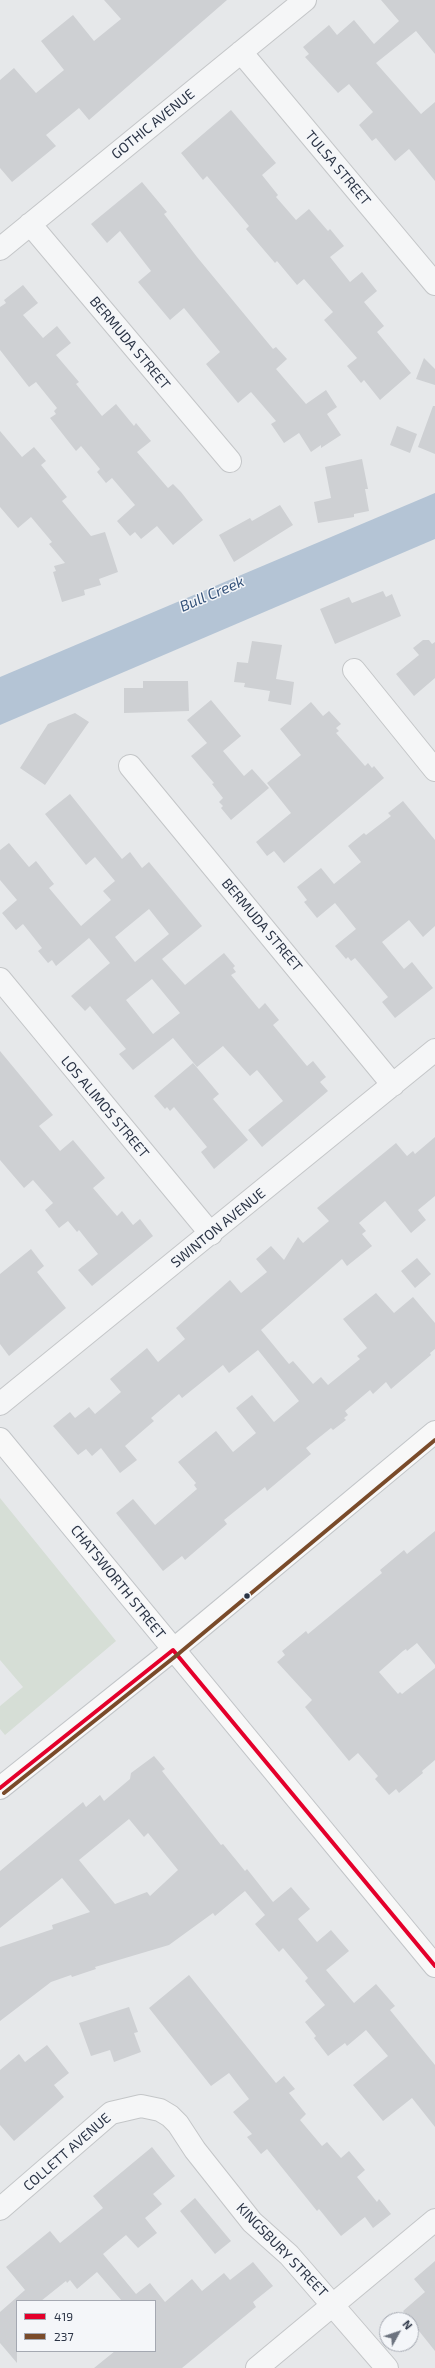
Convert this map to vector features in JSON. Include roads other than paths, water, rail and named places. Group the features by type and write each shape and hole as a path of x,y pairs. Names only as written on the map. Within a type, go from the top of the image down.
{"main road":[{"path":"0,1788 173,1650 435,1432"},
{"name":"CHATSWORTH STREET","path":"0,1439 435,1966"}],"street":[{"name":"GOTHIC AVENUE","path":"0,249 306,0"},
{"name":"TULSA STREET","path":"241,52 435,284"},
{"name":"BERMUDA STREET","path":"30,224 230,461"},
{"path":"354,670 434,768"},
{"name":"BERMUDA STREET","path":"130,766 393,1085"},
{"name":"LOS ALIMOS STREET","path":"0,980 211,1234"},
{"name":"SWINTON AVENUE","path":"0,1404 211,1234 435,1050"},
{"name":"COLLETT AVENUE","path":"0,2209 111,2113 141,2106"},
{"name":"KINGSBURY STREET","path":"141,2106 160,2110 178,2124 195,2150 252,2222 289,2255 334,2304 387,2368"},
{"path":"257,2368 435,2220"}],"water":[{"name":"Bull Creek","path":"435,493 435,539 0,725 0,677"}]}
